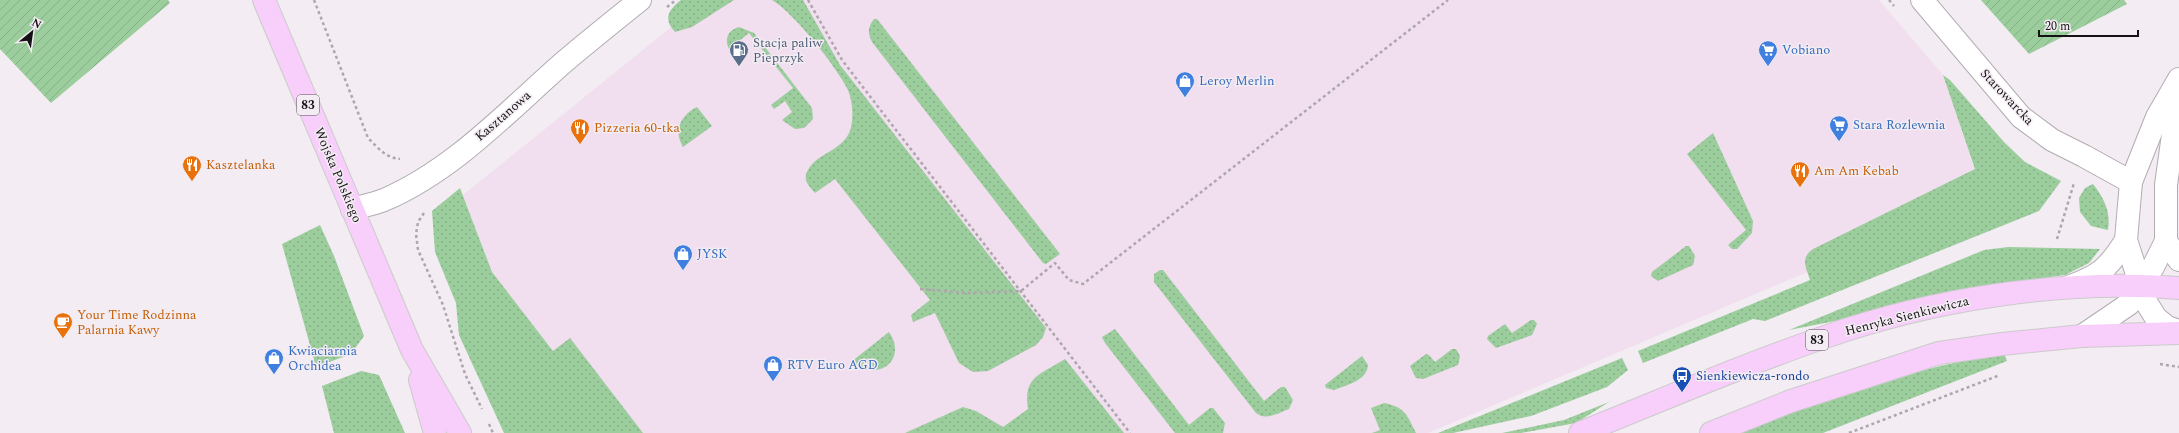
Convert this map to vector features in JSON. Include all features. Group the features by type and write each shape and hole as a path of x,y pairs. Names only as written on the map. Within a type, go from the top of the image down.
{"main road":[{"name":"Wojska Polskiego","path":"264,0 412,350 460,433"},
{"name":"Henryka Sienkiewicza","path":"1580,433 1823,337 1902,315 2004,294 2141,285 2179,288"},
{"path":"1711,433 1791,401 1940,354 2002,344 2082,336 2179,332"},
{"name":"Wojska Polskiego","path":"412,350 435,433"}],"street":[{"name":"Kasztanowa","path":"352,209 383,200 419,182 438,169 496,124 565,62 640,0"},
{"name":"Starowarcka","path":"1922,0 2022,117 2052,140 2131,182"},
{"path":"2179,79 2157,117 2131,182 2126,240 2146,302 2156,318 2167,327 2179,332"},
{"path":"2082,336 2129,304 2166,241 2166,185 2179,91"},
{"path":"2065,289 2090,279 2105,269 2126,240"},
{"path":"2166,241 2179,260"}],"path":[{"path":"314,0 368,138 381,152 393,159 408,159"},
{"path":"808,0 842,60 1130,433"},
{"path":"920,288 966,293 1021,291 1055,263 1069,280 1083,284 1448,0"},
{"path":"427,208 418,222 416,234 418,250 443,305 465,374 484,413"},
{"path":"2152,363 2179,367"},
{"path":"1849,433 2005,373"},
{"path":"487,420 493,433"}],"shaded area":[{"path":"705,0 1879,0 1943,75 1984,197 1428,433 617,433 492,272 463,195"}],"green space":[{"path":"0,0 168,0 170,3 51,103 0,49"},
{"path":"681,0 734,0 692,27 675,32 668,19 670,11"},
{"path":"772,0 803,0 840,65 1046,328 1043,337 1036,345 988,371 973,372 959,363 935,313 913,322 911,315 930,300 835,179 815,193 807,183 806,174 812,164 836,148 846,138 850,131 852,116 851,100 848,90 842,80 814,41 781,6"},
{"path":"1981,0 2124,0 2127,4 2029,54"},
{"path":"874,19 877,19 1060,254 1046,264 1043,263 872,42 869,30"},
{"path":"739,27 754,33 812,108 813,119 804,128 795,129 782,120 792,112 785,101 774,109 771,105 793,88 749,33 729,49 727,42 728,35 732,30"},
{"path":"1943,75 1950,80 2004,142 2025,162 2061,181 2039,211 1765,321 1753,319 1643,363 1638,351 1810,280 1805,259 1809,252 1813,249 1975,169"},
{"path":"697,107 712,126 683,147 679,135 680,124 691,110"},
{"path":"1713,133 1753,221 1752,233 1737,249 1732,249 1728,245 1746,230 1687,154"},
{"path":"2093,184 2106,206 2109,223 2108,230 2091,226 2080,212 2079,198 2085,188"},
{"path":"460,188 492,272 553,351 570,338 643,433 504,433 459,335 456,303 435,252 432,211"},
{"path":"320,225 334,256 364,336 351,354 316,367 282,244"},
{"path":"1686,246 1689,246 1695,256 1693,265 1658,281 1651,276 1652,272"},
{"path":"2008,247 2100,249 2089,263 2065,275 1991,285 1840,320 1789,330 1984,250"},
{"path":"1160,270 1163,270 1264,401 1281,387 1285,387 1293,400 1289,409 1268,416 1256,413 1154,282 1154,274"},
{"path":"1531,320 1534,320 1537,324 1532,335 1496,348 1487,339 1488,336 1505,324 1512,333"},
{"path":"1115,329 1189,425 1210,408 1213,408 1225,423 1223,433 1175,433 1105,343 1102,337"},
{"path":"889,332 894,342 895,351 892,359 887,365 880,369 871,370 861,368 851,362"},
{"path":"1452,349 1456,349 1460,356 1458,365 1423,379 1416,378 1410,366 1426,354 1429,355 1435,362"},
{"path":"2004,354 2007,361 1823,433 1737,433 1835,396 1902,376 1936,367"},
{"path":"1362,356 1368,365 1367,370 1360,379 1334,390 1326,388 1325,385"},
{"path":"1622,358 1628,370 1607,387 1531,416 1453,433 1438,433"},
{"path":"1065,359 1124,433 905,433 963,407 976,411 1003,427 1028,409 1028,390 1035,378"},
{"path":"361,371 379,375 405,433 334,433 322,386"},
{"path":"1609,402 1576,423 1521,433 1502,433 1564,420"},
{"path":"1384,403 1397,407 1401,410 1410,421 1416,433 1372,433 1380,430 1371,408"}],"place":[{"name":"Stacja paliw Pieprzyk","path":"739,67"},
{"name":"Vobiano","path":"1768,67"},
{"name":"Leroy Merlin","path":"1185,98"},
{"name":"Stara Rozlewnia","path":"1839,142"},
{"name":"Pizzeria 60-tka","path":"580,145"},
{"name":"Kasztelanka","path":"192,182"},
{"name":"Am Am Kebab","path":"1800,188"},
{"name":"JYSK","path":"683,271"},
{"name":"Your Time Rodzinna Palarnia Kawy","path":"63,339"},
{"name":"Kwiaciarnia Orchidea","path":"274,375"},
{"name":"RTV Euro AGD","path":"773,382"},
{"name":"Sienkiewicza-rondo","path":"1682,393"}]}
